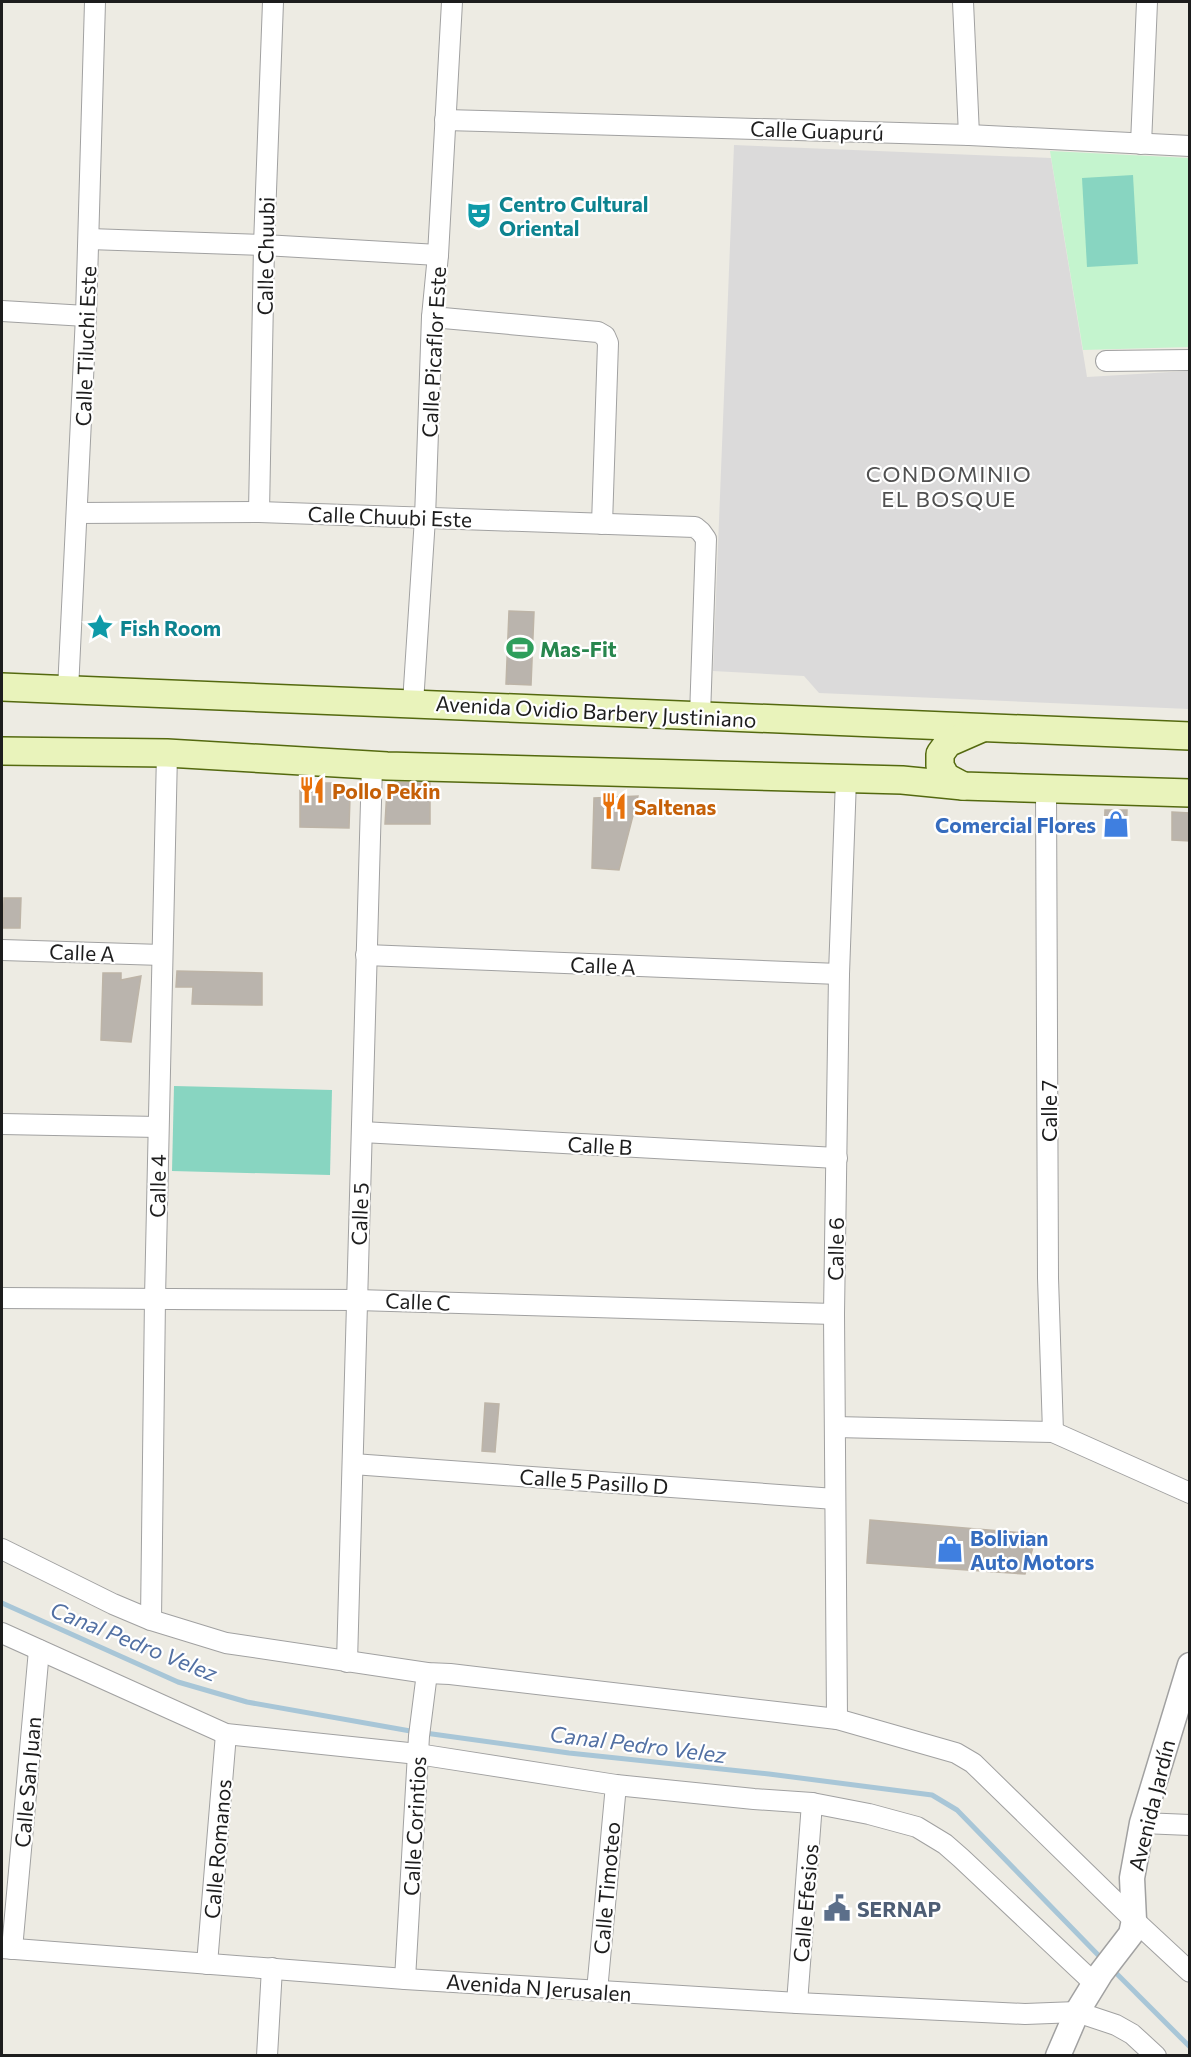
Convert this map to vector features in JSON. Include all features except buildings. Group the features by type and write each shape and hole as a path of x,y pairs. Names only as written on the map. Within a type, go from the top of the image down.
{"main road":[{"name":"Avenida Ovidio Barbery Justiniano","path":"2,687 1190,736"},
{"path":"902,780 921,767 930,753 930,742 925,734 910,725"},
{"path":"963,786 946,777 939,766 940,754 948,743 983,728"},
{"path":"2,751 167,753 372,766 902,780 963,786 1190,793"}],"street":[{"name":"Calle Tiluchi Este","path":"68,690 86,316 95,2"},
{"name":"Calle Chuubi","path":"259,512 264,245 273,2"},
{"name":"Calle Picaflor Este","path":"413,703 425,518 432,317 438,255 452,2"},
{"path":"963,2 969,135"},
{"path":"1141,144 1147,2"},
{"name":"Calle Guapurú","path":"445,120 969,135 1190,146"},
{"path":"89,239 264,245 438,255"},
{"path":"2,311 86,316"},
{"path":"432,317 598,332 605,336 608,342 602,524"},
{"path":"1106,361 1190,360"},
{"name":"Calle Chuubi Este","path":"77,513 259,512 695,526 706,539 700,716"},
{"name":"Calle 4","path":"151,1620 154,1298 167,753"},
{"name":"Calle 5","path":"347,1662 372,766"},
{"name":"Calle 6","path":"837,1719 834,1314 839,974 846,779"},
{"name":"Calle 7","path":"1046,789 1048,1278 1053,1432"},
{"name":"Calle A","path":"2,950 162,955"},
{"name":"Calle A","path":"366,956 839,974"},
{"path":"2,1124 158,1127"},
{"name":"Calle B","path":"362,1132 837,1158"},
{"name":"Calle C","path":"2,1298 357,1300 834,1314"},
{"path":"836,1427 1053,1432 1190,1493"},
{"name":"Calle 5 Pasillo D","path":"353,1464 835,1499"},
{"path":"2,1549 112,1604 151,1620 226,1643 427,1674 450,1674 837,1719 956,1753 973,1763 1132,1927 1190,1972"},
{"path":"2,1633 226,1734 419,1745 616,1785 812,1803 869,1814 917,1827 945,1844 1098,1978"},
{"name":"Calle San Juan","path":"7,1949 39,1650"},
{"name":"Avenida Jardín","path":"1132,1927 1132,1878 1142,1823 1190,1665"},
{"name":"Calle Corintios","path":"405,1978 419,1745 427,1674"},
{"name":"Calle Romanos","path":"207,1964 226,1734"},
{"name":"Calle Timoteo","path":"597,1991 616,1785"},
{"name":"Calle Efesios","path":"797,2003 812,1803"},
{"path":"1142,1823 1190,1826"},
{"path":"1058,2055 1077,2012 1132,1927"},
{"name":"Avenida N Jerusalen","path":"7,1949 797,2003 1025,2014 1077,2012"},
{"path":"267,2055 272,1968"},
{"path":"1077,2012 1116,2025 1132,2034 1156,2055"}],"shaded area":[{"name":"CONDOMINIO EL BOSQUE","path":"734,145 1051,158 1087,377 1188,371 1189,709 819,693 804,676 713,671"}],"green space":[{"path":"1050,151 1189,158 1189,347 1083,350"},
{"path":"1133,175 1138,264 1087,267 1082,178"},
{"path":"174,1086 332,1090 330,1175 172,1171"}],"waterway":[{"name":"Canal Pedro Velez","path":"2,1603 178,1682 247,1702 416,1732"},
{"name":"Canal Pedro Velez","path":"425,1733 569,1753 769,1774 932,1795 957,1810 1103,1960"},
{"name":"Canal Pedro Velez","path":"1112,1969 1190,2047"}],"place":[{"name":"Centro Cultural Oriental","path":"479,215"},
{"name":"Fish Room","path":"100,627"},
{"name":"Mas-Fit","path":"520,648"},
{"name":"Pollo Pekin","path":"312,790"},
{"name":"Saltenas","path":"614,806"},
{"name":"Comercial Flores","path":"1116,824"},
{"name":"Bolivian Auto Motors","path":"950,1549"},
{"name":"SERNAP","path":"837,1908"}],"district":[{"name":"CONDOMINIO EL BOSQUE","path":"949,486"}]}
